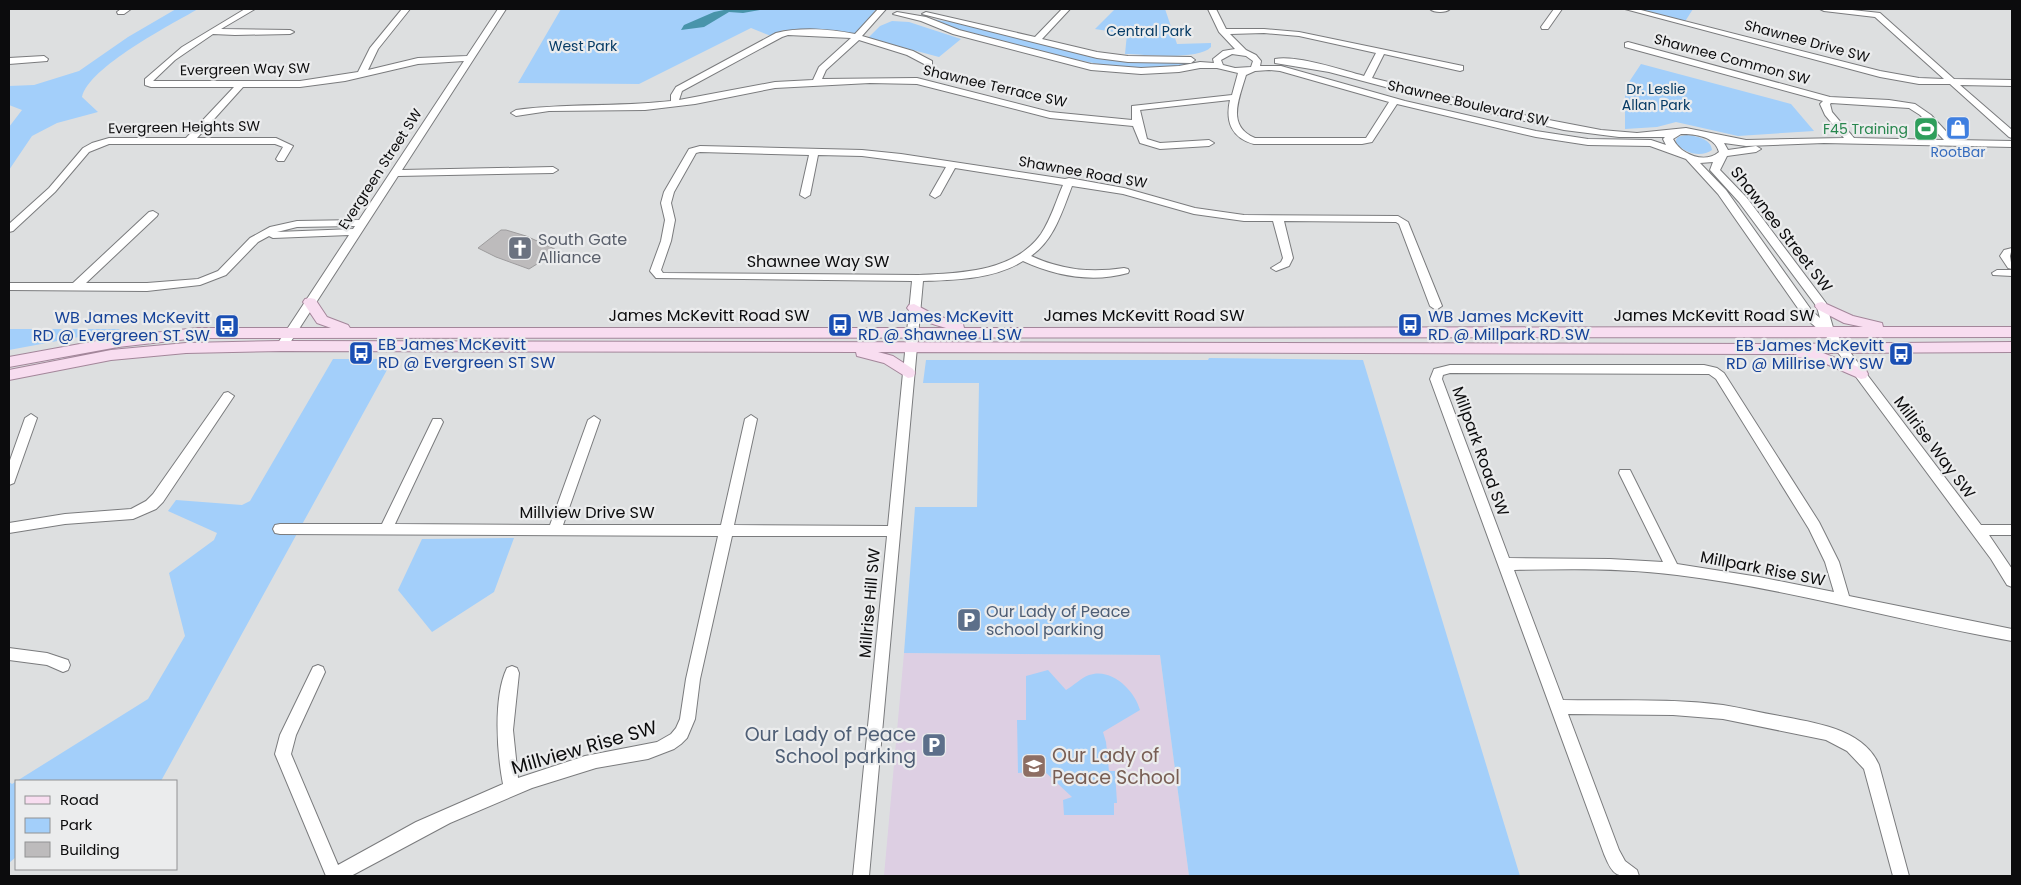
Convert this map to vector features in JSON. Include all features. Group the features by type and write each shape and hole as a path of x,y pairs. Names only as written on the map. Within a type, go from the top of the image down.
{"main road":[{"path":"310,302 313,310 322,320 362,332"},
{"path":"1822,306 1849,320 1916,332"},
{"path":"914,308 941,322 982,332"},
{"name":"James McKevitt Road SW","path":"9,362 102,344 197,333 290,332 1777,349 2012,347"},
{"name":"James McKevitt Road SW","path":"9,375 111,355 186,348 282,346 814,347 982,332 2012,332"},
{"path":"814,347 869,354 888,359 908,373"},
{"path":"1777,349 1827,359 1861,374"}],"street":[{"name":"Evergreen Way SW","path":"251,9 212,31 174,57 147,82 151,84 300,84 344,81 362,74 418,61 470,58"},
{"path":"362,74 363,67 371,54 406,9"},
{"name":"Evergreen Street SW","path":"282,346 502,9"},
{"path":"816,82 822,69 846,49 883,9 923,19 956,32 1098,68 1161,71 1200,65 1222,68"},
{"path":"865,30 897,14 916,9 928,14 968,22 1097,55 1128,59 1195,60 1224,54 1247,54"},
{"path":"1036,40 1066,9"},
{"path":"1212,9 1223,32 1227,48 1224,54 1217,59 1235,95"},
{"path":"1434,9 1446,9"},
{"path":"1545,27 1558,9"},
{"name":"Shawnee Drive SW","path":"1630,9 1892,76 1919,81 1950,79 2010,81"},
{"path":"1824,9 1877,15 2012,135"},
{"path":"212,31 290,32"},
{"path":"1223,32 1281,32 1321,38 1460,68"},
{"path":"1223,32 1257,62 1255,68 1242,74 1235,95 1232,114 1238,131 1248,139 1309,141 1307,131 1350,141 1369,140 1395,100"},
{"name":"Shawnee Terrace SW","path":"675,103 675,95 679,89 784,34 834,34 857,37 910,53 929,63"},
{"name":"Shawnee Common SW","path":"1628,45 1847,104 1910,106 1919,109 1952,143"},
{"path":"1367,79 1381,52"},
{"name":"Shawnee Boulevard SW","path":"1247,54 1263,60 1314,66 1416,93 1576,130 1629,136 1697,132 1713,138"},
{"path":"9,61 44,59"},
{"name":"Shawnee Boulevard SW","path":"1222,68 1251,70 1266,67 1281,69 1395,100 1567,140 1609,144 1651,143 1684,154"},
{"name":"Shawnee Terrace SW","path":"516,113 537,108 620,108 675,103 775,85 878,80 917,81 1050,116 1120,123 1137,122"},
{"path":"1994,119 1975,97 1974,90 1980,85 2010,81"},
{"path":"188,142 241,84"},
{"path":"1209,143 1192,148 1160,146 1143,141 1137,122 1136,108 1235,95"},
{"name":"Shawnee Common SW","path":"1829,100 1825,104 1828,113 1851,140"},
{"path":"1674,133 1668,139 1669,144 1684,154 1705,160 1798,141"},
{"path":"1713,138 1746,143 1851,140 2012,144"},
{"path":"1713,138 1722,145 1722,155"},
{"name":"Evergreen Heights SW","path":"9,229 42,200 88,148 109,142 281,142 285,143 288,148 281,159"},
{"name":"Shawnee Road SW","path":"696,150 871,154 1069,181 1124,191 1194,211 1244,218 1383,218 1401,220 1436,306"},
{"name":"Shawnee Way SW","path":"696,150 692,151 669,192 666,203 670,220 666,241 655,271 660,276 918,278 956,277 990,270 1023,257 1041,242 1050,228 1069,181"},
{"path":"805,195 814,153"},
{"name":"Shawnee Street SW","path":"1684,154 1722,192 1808,314 1830,332"},
{"name":"Shawnee Street SW","path":"1722,155 1715,170 1743,200 1822,306 1830,332"},
{"path":"935,196 952,165"},
{"path":"395,173 553,170"},
{"path":"76,287 153,214"},
{"path":"1276,268 1285,264 1288,258 1278,219"},
{"path":"9,287 154,286 210,279 222,273 258,237 274,229 291,224 363,223"},
{"path":"258,237 298,233 356,232"},
{"path":"1756,240 1773,240"},
{"path":"2012,251 2008,252 2005,256 2012,266"},
{"path":"1023,257 1047,268 1084,276 1124,271"},
{"path":"1998,273 2012,273"},
{"name":"Millrise Hill SW","path":"861,876 918,278"},
{"name":"Millrise Way SW","path":"1830,332 2012,581"},
{"name":"Millpark Road SW","path":"1631,876 1619,867 1612,854 1436,379 1438,372 1450,369 1709,369 1720,376 1814,526 1832,562 1843,601"},
{"path":"9,528 72,518 125,515 144,509 158,498 228,396"},
{"path":"9,480 31,418"},
{"name":"Millview Rise SW","path":"334,876 419,828 512,788 598,761 659,749 670,744 679,736 688,720 690,691 751,419"},
{"path":"555,529 594,420"},
{"path":"386,529 437,422"},
{"path":"1625,473 1672,569"},
{"name":"Millview Drive SW","path":"280,528 727,531 893,530"},
{"path":"1976,530 2012,530"},
{"name":"Millpark Rise SW","path":"1504,564 1596,564 1672,569 1748,582 2012,635"},
{"path":"9,654 47,659 62,665"},
{"path":"318,672 288,735 283,754 334,876"},
{"path":"512,673 504,725 507,768 512,788"},
{"path":"1556,707 1673,708 1713,711 1829,733 1853,746 1870,765 1901,876"}],"shaded area":[{"path":"729,9 766,9 743,13 729,12 704,27 681,30 684,25 714,12"},
{"name":"Our Lady of Peace School","path":"904,653 1160,655 1189,876 884,876"}],"green space":[{"path":"176,9 198,9 114,60 88,85 82,97 98,112 57,123 32,136 9,170 9,127 22,110 9,105 9,86 34,85 79,71 128,37"},
{"name":"West Park","path":"561,9 876,9 858,36 783,30 771,36 751,28 639,84 518,83"},
{"name":"Central Park","path":"1115,9 1165,9 1177,44 1211,43 1211,47 1195,54 1183,55 1125,54 1127,34 1095,29"},
{"path":"1629,9 1693,9 1684,23"},
{"path":"931,19 964,24 1098,59 1133,62 1198,63 1151,68 1106,65 1016,45"},
{"path":"892,21 909,22 961,39 939,57 868,38 880,26"},
{"name":"Dr. Leslie Allan Park","path":"1641,64 1791,104 1814,131 1738,136 1676,122 1657,127 1625,129 1625,88"},
{"path":"1687,135 1699,137 1706,141 1712,150 1698,154 1688,152 1679,147 1676,139"},
{"path":"9,329 122,329 9,350"},
{"path":"1209,358 1363,360 1520,876 1189,876 1160,655 904,653 915,507 977,507 979,383 923,383 926,360 1208,360"},
{"path":"333,359 393,359 162,780 19,780 148,699 185,636 169,573 214,540 217,533 168,511 176,500 242,505 250,501"},
{"path":"514,538 494,592 432,632 398,590 422,539"},
{"path":"1048,670 1066,690 1089,675 1106,674 1128,688 1137,703 1140,710 1103,732 1109,771 1115,771 1117,803 1114,803 1114,815 1064,815 1063,800 1072,797 1043,770 1041,764 1036,763 1033,772 1018,773 1017,720 1026,720 1026,676"},
{"path":"9,782 12,784 15,782 15,858 9,863"}],"building":[{"name":"South Gate Alliance","path":"501,230 526,236 555,249 545,259 529,269 478,248"}],"place":[{"name":"RootBar","path":"1958,128"},
{"name":"F45 Training","path":"1926,129"},
{"name":"South Gate Alliance","path":"520,248"},
{"name":"WB James McKevitt RD @ Shawnee LI SW","path":"840,325"},
{"name":"WB James McKevitt RD @ Millpark RD SW","path":"1410,325"},
{"name":"WB James McKevitt RD @ Evergreen ST SW","path":"227,326"},
{"name":"EB James McKevitt RD @ Evergreen ST SW","path":"361,353"},
{"name":"EB James McKevitt RD @ Millrise WY SW","path":"1901,354"},
{"name":"Our Lady of Peace school parking","path":"969,620"},
{"name":"Our Lady of Peace School parking","path":"934,745"},
{"name":"Our Lady of Peace School","path":"1034,766"}]}
